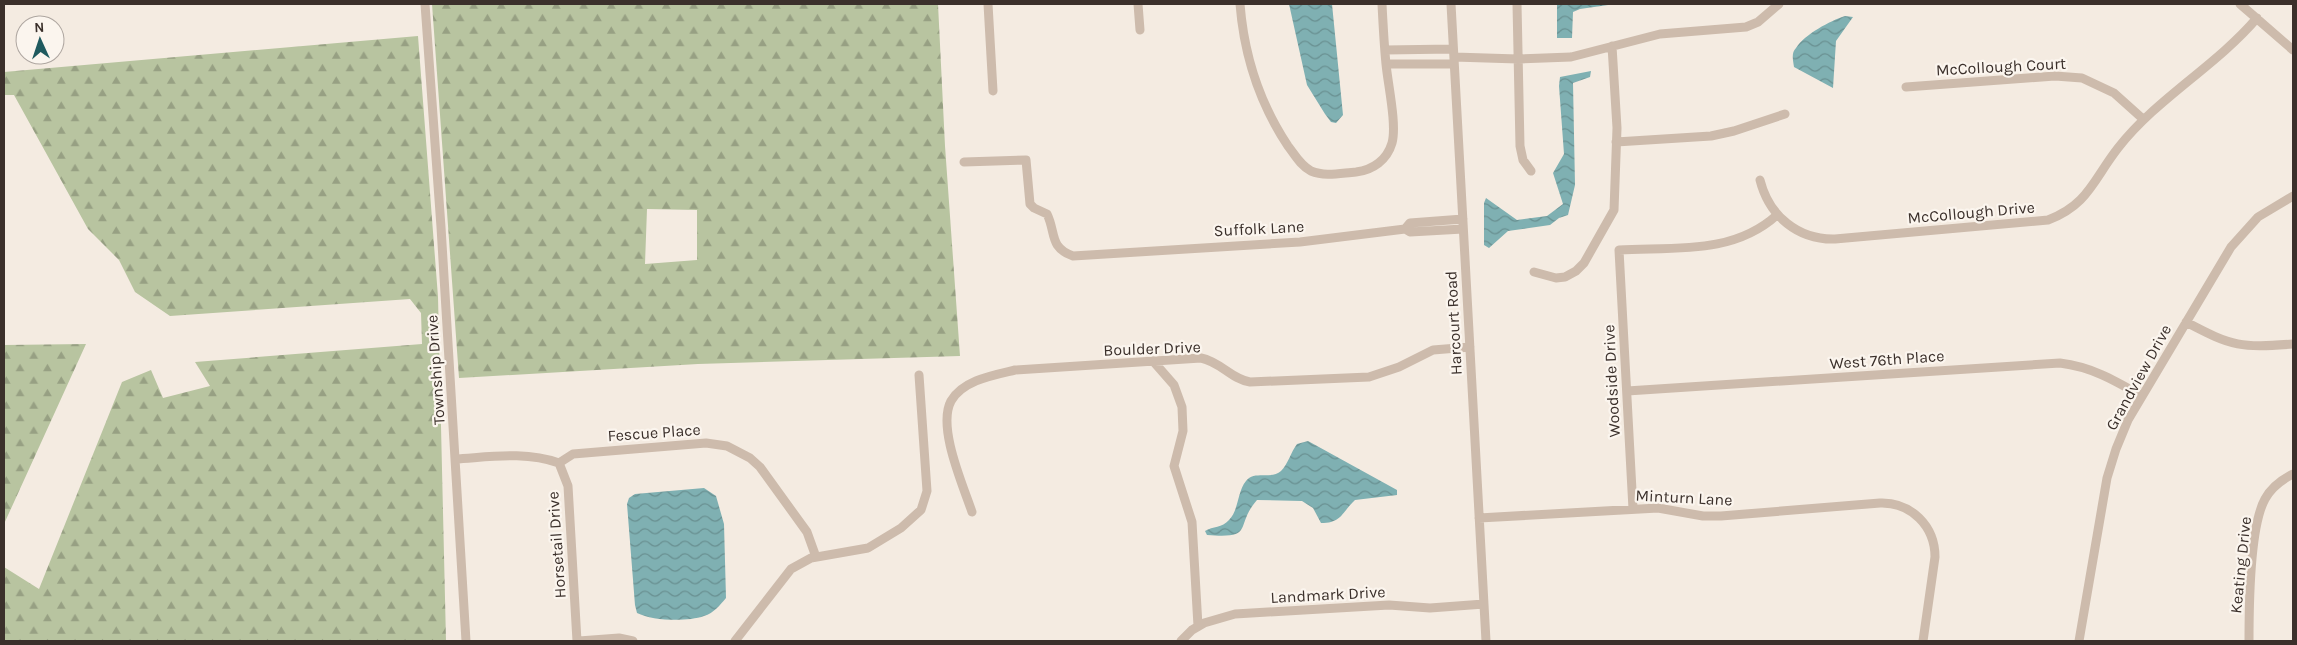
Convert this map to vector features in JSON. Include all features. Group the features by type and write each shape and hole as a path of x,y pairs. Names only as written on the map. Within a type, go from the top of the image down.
{"street":[{"name":"Township Drive","path":"425,4 466,641"},
{"path":"988,4 992,91"},
{"path":"1138,4 1140,30"},
{"path":"1240,4 1259,92 1272,121 1299,161 1311,171 1322,174 1359,171 1371,168 1381,161 1393,141 1382,4"},
{"name":"Harcourt Road","path":"1451,4 1486,641"},
{"path":"1517,4 1520,146 1523,160 1531,171"},
{"path":"1385,50 1454,57 1518,59 1571,57 1660,34 1746,27 1758,22 1778,4"},
{"path":"2240,4 2293,50"},
{"name":"McCollough Drive","path":"1777,215 1803,234 1831,239 2048,220 2069,211 2084,198 2117,149 2143,119 2206,68 2236,41 2257,18"},
{"path":"1534,272 1545,276 1565,277 1576,271 1584,263 1614,210 1616,142 1612,46"},
{"path":"1386,64 1454,57"},
{"name":"McCollough Court","path":"1906,87 2055,76 2082,78 2114,93 2143,119"},
{"path":"1616,142 1711,136 1734,131 1785,114"},
{"name":"Suffolk Lane","path":"964,162 1026,160 1030,204 1047,214 1058,246 1063,252 1073,256 1300,242 1405,229 1410,223 1463,219"},
{"path":"1760,180 1766,199 1777,215"},
{"name":"Grandview Drive","path":"2078,641 2107,478 2120,438 2142,396 2239,237 2258,217 2293,196"},
{"name":"Woodside Drive","path":"1633,509 1618,250 1728,243 1758,230 1777,215"},
{"path":"1405,229 1410,232 1463,230"},
{"path":"2186,322 2218,339 2237,345 2254,347 2293,344"},
{"name":"Boulder Drive","path":"972,512 950,446 948,415 952,400 970,384 1000,373 1153,361 1205,359 1214,362 1237,378 1250,382 1359,378 1384,373 1433,350 1470,347"},
{"path":"1153,361 1174,385 1182,408 1183,432 1174,466 1192,522 1198,626"},
{"name":"West 76th Place","path":"1627,391 2060,363 2079,365 2102,373 2142,396"},
{"path":"736,641 791,570 816,557 868,548 901,528 921,510 927,491 920,375"},
{"name":"Fescue Place","path":"559,464 573,454 706,442 727,446 750,458 760,467 807,532 816,557"},
{"path":"455,459 519,455 541,457 559,464"},
{"name":"Horsetail Drive","path":"559,464 568,486 578,641"},
{"name":"Keating Drive","path":"2249,641 2251,578 2259,515 2264,500 2275,486 2292,474"},
{"name":"Minturn Lane","path":"1479,518 1658,508 1703,516 1721,516 1887,503 1902,506 1915,514 1930,533 1935,553 1923,641"},
{"name":"Landmark Drive","path":"1181,641 1198,626 1216,618 1235,614 1386,606 1430,608 1484,604"},
{"path":"578,641 619,638 633,641"}],"green space":[{"path":"432,4 938,4 945,146 960,356 698,364 459,378","holes":["647,209 697,210 697,260 645,264"]},
{"path":"418,36 438,297 446,641 4,641 4,567 39,589 122,382 151,370 163,398 210,386 195,362 422,344 421,313 410,299 170,316 135,292 119,260 88,229 14,95 4,95 4,72"},
{"path":"86,344 4,524 4,345"}],"water":[{"path":"1289,4 1332,4 1343,115 1336,123 1331,122 1307,85"},
{"path":"1557,4 1615,4 1580,9 1573,12 1572,38 1557,38"},
{"path":"1845,16 1853,17 1836,41 1833,88 1794,67 1793,54 1794,50 1805,38 1832,21"},
{"path":"1591,71 1590,77 1573,83 1575,185 1568,215 1559,218 1550,225 1508,231 1489,248 1484,245 1484,203 1486,198 1517,220 1547,216 1563,204 1553,173 1564,154 1560,77"},
{"path":"1308,441 1397,490 1397,495 1355,500 1341,516 1328,523 1321,523 1313,508 1302,501 1257,500 1250,509 1242,529 1238,533 1222,536 1207,535 1205,531 1223,524 1232,516 1243,485 1249,478 1258,475 1277,474 1283,468 1297,444"},
{"path":"704,488 716,496 724,524 726,598 711,613 697,618 680,620 661,619 637,613 627,504 629,498 635,494"}]}
